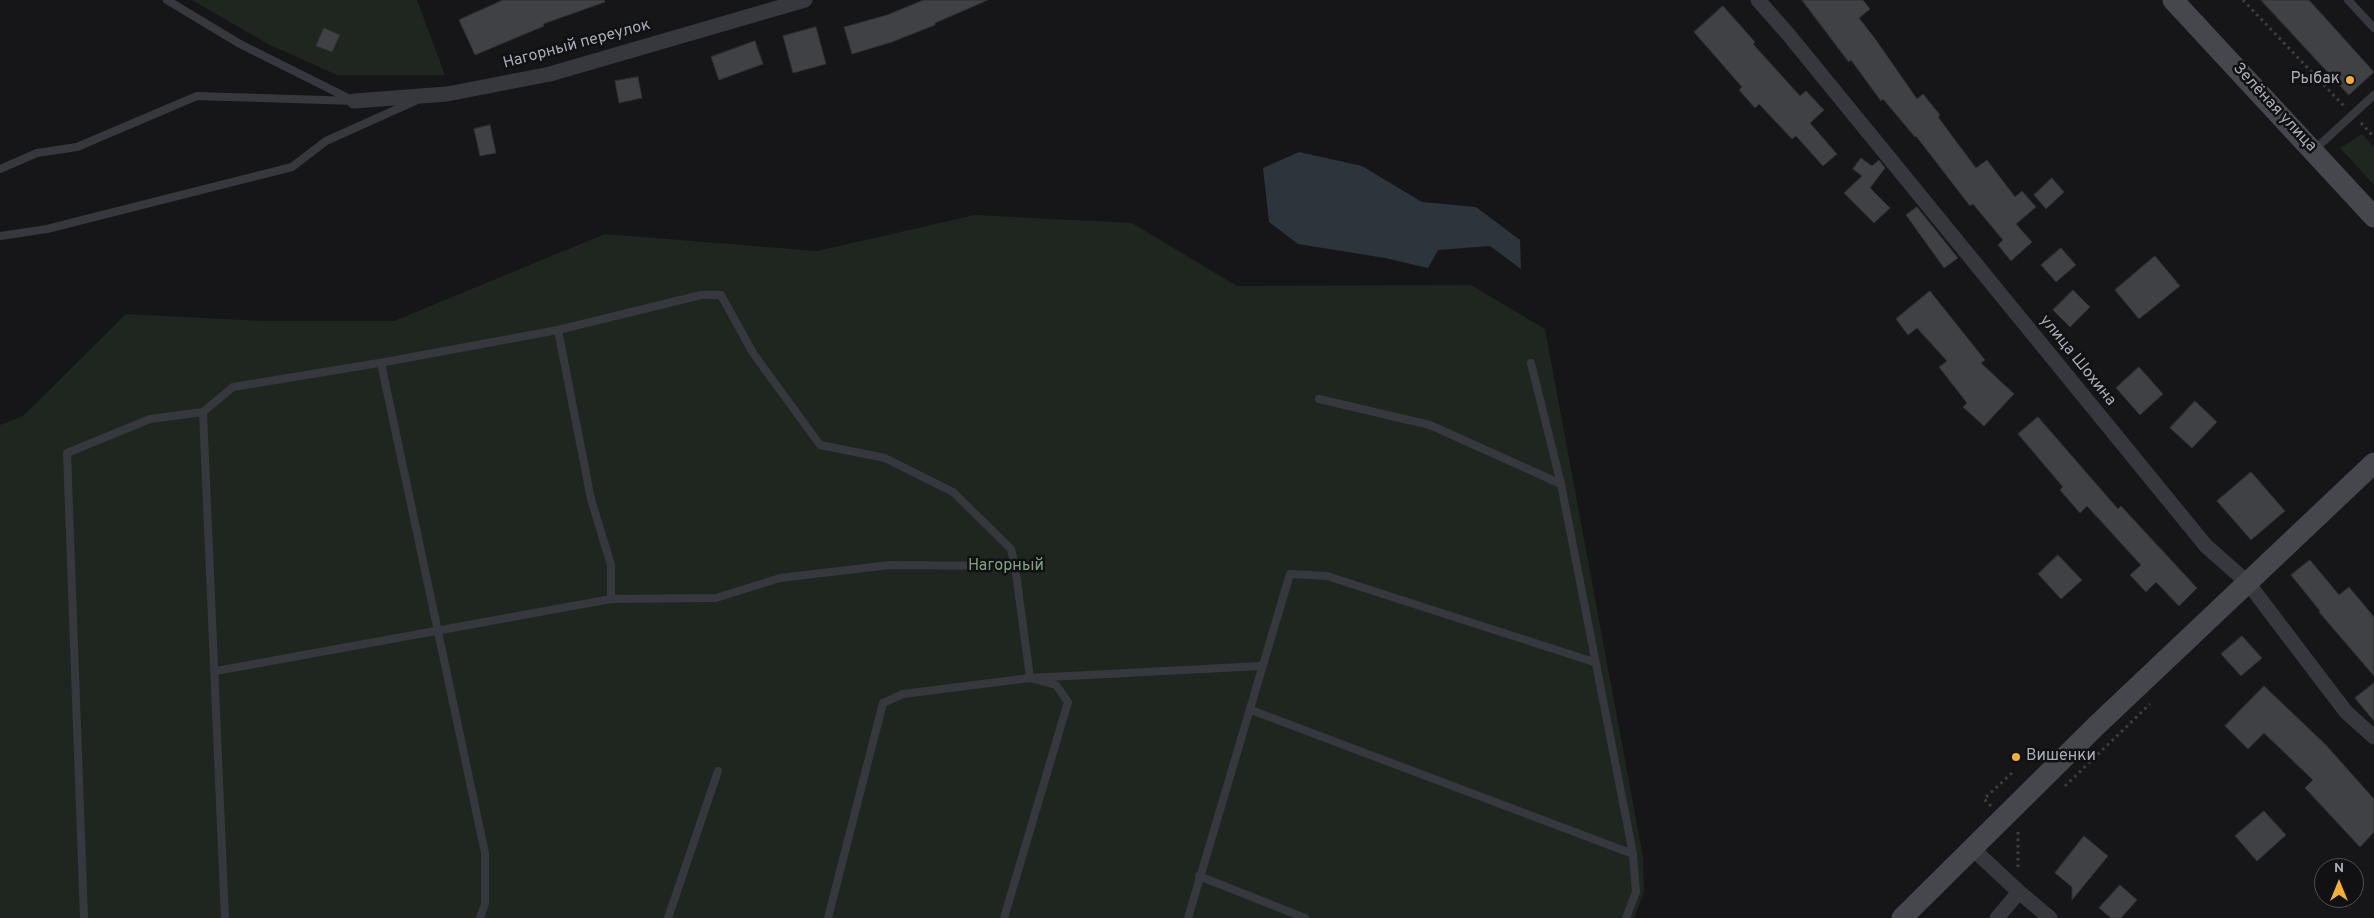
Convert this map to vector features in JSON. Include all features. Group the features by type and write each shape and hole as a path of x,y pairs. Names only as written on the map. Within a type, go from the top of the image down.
{"main road":[{"name":"Зелёная улица","path":"2173,0 2314,150 2374,217"},
{"path":"2353,194 2374,210"},
{"path":"1902,918 2096,726 2374,464"}],"street":[{"name":"Нагорный переулок","path":"356,101 447,94 550,74 804,0"},
{"name":"улица Шохина","path":"1758,0 1788,34 2206,546 2248,583 2346,712 2374,737"},
{"path":"1973,849 2050,918"},
{"path":"1997,918 2019,892"}],"lane":[{"path":"167,0 240,44 356,101"},
{"path":"2348,0 2374,28"},
{"path":"2314,150 2374,95"},
{"path":"0,169 37,153 77,147 197,96 356,101"},
{"path":"0,236 48,229 292,167 326,141 416,100"},
{"path":"84,918 67,453 150,419 203,412 233,387 381,363 558,330 701,294 721,294 753,352 820,444 885,458 953,492 1011,550 1015,566 1030,678"},
{"path":"558,330 591,499 612,565 611,599"},
{"path":"381,363 486,853 486,904 480,918"},
{"path":"1531,363 1561,484 1594,662 1633,854 1636,892 1626,918"},
{"path":"1319,399 1430,425 1561,484"},
{"path":"203,412 216,671 225,918"},
{"path":"216,671 438,629 611,599 716,598 780,578 890,565 1015,566"},
{"path":"1188,918 1251,710 1261,666 1290,574 1327,576 1594,662"},
{"path":"828,918 883,703 903,694 1030,678 1261,666"},
{"path":"1004,918 1068,702 1056,685 1030,678"},
{"path":"1251,710 1633,854"},
{"path":"668,918 718,771"},
{"path":"1200,876 1305,918"}],"path":[{"path":"2243,0 2374,137"},
{"path":"2060,792 2152,702"},
{"path":"2019,892 2017,833 2024,826"}],"green space":[{"path":"192,0 417,0 445,75 337,75 268,44"},
{"path":"2362,134 2374,147 2374,185 2340,148"},
{"name":"Нагорный","path":"975,215 1132,223 1237,286 1471,285 1545,329 1643,857 1644,892 1634,918 0,918 0,425 23,416 126,314 263,321 394,321 605,234 817,251"}],"shaded area":[{"path":"1299,152 1362,166 1422,202 1476,207 1520,240 1521,269 1490,246 1438,250 1428,268 1385,258 1298,244 1269,222 1263,168"}],"building":[{"path":"503,0 604,0 605,2 543,24 544,26 475,55 459,20"},
{"path":"924,0 988,0 935,23 935,25 892,42 852,54 844,27 887,15"},
{"path":"1802,0 1863,0 1870,9 1859,18 1917,99 1923,94 1940,115 1938,117 1976,168 1987,160 2015,197 2022,191 2036,207 2016,224 2032,242 2011,261 1998,245 2003,240 1973,204 1970,206 1916,136 1883,99 1881,101 1851,60 1849,62"},
{"path":"2261,0 2309,0 2374,72 2349,95"},
{"path":"1723,6 1755,42 1753,44 1800,96 1806,91 1824,110 1810,123 1837,154 1823,166 1796,136 1792,139 1759,104 1755,108 1739,90 1742,87 1694,32"},
{"path":"816,27 826,64 793,73 783,36"},
{"path":"324,28 340,35 332,52 316,46"},
{"path":"755,41 763,64 719,80 711,57"},
{"path":"638,77 642,98 619,103 615,81"},
{"path":"490,125 496,153 480,156 474,129"},
{"path":"1861,158 1872,166 1879,160 1885,168 1870,188 1890,208 1874,223 1844,193 1862,176 1853,169"},
{"path":"2052,178 2064,192 2046,209 2034,195"},
{"path":"1917,207 1958,258 1944,268 1906,215"},
{"path":"2061,248 2076,265 2056,282 2041,265"},
{"path":"2155,256 2180,286 2139,319 2115,290"},
{"path":"2073,290 2090,307 2070,327 2053,310"},
{"path":"1930,291 1985,360 1981,363 2014,394 1984,426 1963,407 1967,403 1939,367 1947,361 1917,328 1908,335 1896,319"},
{"path":"2139,367 2163,394 2140,415 2116,388"},
{"path":"2195,401 2217,422 2192,448 2170,428"},
{"path":"2038,417 2118,509 2121,506 2197,588 2179,606 2156,582 2146,592 2130,575 2141,565 2087,506 2080,513 2060,490 2063,487 2018,434"},
{"path":"2251,472 2285,511 2251,540 2217,501"},
{"path":"2058,555 2082,580 2061,599 2038,574"},
{"path":"2310,560 2339,595 2349,587 2374,617 2374,676 2319,612 2291,575"},
{"path":"2242,636 2262,658 2241,676 2221,654"},
{"path":"2374,683 2374,721 2355,698"},
{"path":"2264,686 2326,745 2374,799 2374,832 2360,847 2305,788 2313,780 2264,733 2248,749 2225,726"},
{"path":"2264,811 2286,835 2257,861 2235,836"},
{"path":"2084,836 2108,856 2072,900 2072,887 2055,873"},
{"path":"2120,885 2137,900 2121,918 2111,918 2099,908"}],"place":[{"name":"Рыбак","path":"2350,80"},
{"name":"Вишенки","path":"2016,757"}]}
